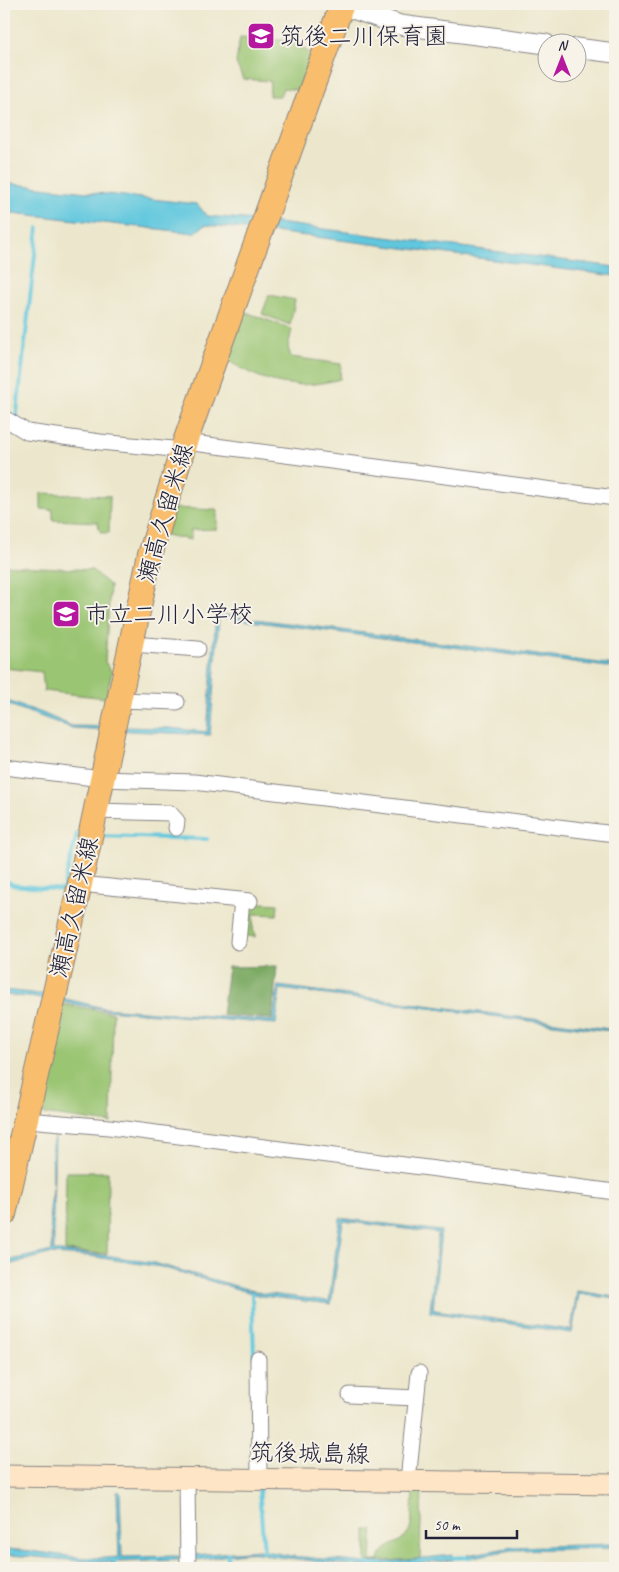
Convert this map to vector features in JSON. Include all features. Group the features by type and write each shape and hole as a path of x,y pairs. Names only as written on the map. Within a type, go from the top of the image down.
{"main road":[{"name":"瀬高久留米線","path":"4,1214 7,1186 27,1120 150,556 184,446 341,4"},
{"name":"筑後城島線","path":"4,1476 615,1484"}],"street":[{"path":"341,4 400,25 536,43"},
{"path":"586,49 615,53"},
{"path":"4,418 27,432 100,442 184,446 615,498"},
{"path":"132,644 179,654 198,649"},
{"path":"120,700 177,702"},
{"path":"4,767 102,779 194,782 615,834"},
{"path":"95,811 170,813 177,821 176,828"},
{"path":"80,884 246,900 238,942"},
{"path":"27,1120 109,1127 615,1192"},
{"path":"258,1359 260,1479"},
{"path":"408,1481 419,1373"},
{"path":"350,1395 416,1398"},
{"path":"187,1478 188,1568"}],"green space":[{"path":"240,37 293,41 311,54 298,90 283,88 280,96 269,96 270,81 243,79 236,63"},
{"path":"269,295 295,300 290,325 262,314"},
{"path":"243,311 292,329 288,347 291,357 341,364 340,379 324,383 295,385 281,383 255,375 227,360"},
{"path":"41,493 110,496 109,533 99,530 98,522 53,520 53,510 41,509"},
{"path":"173,508 217,510 217,529 191,530 191,540 165,535"},
{"path":"4,565 92,570 110,586 105,662 112,672 106,698 44,691 42,672 4,668"},
{"path":"247,902 278,904 277,915 254,914 253,932 255,932 255,937 242,935"},
{"path":"277,966 272,1019 222,1015 228,967"},
{"path":"61,1004 113,1013 111,1123 43,1114"},
{"path":"66,1172 108,1172 107,1254 65,1251"},
{"path":"422,1488 420,1559 366,1562 366,1530 373,1530 371,1561 379,1561 381,1555 388,1547 407,1535 412,1520 413,1489"}],"water":[{"path":"4,183 197,204 207,216 255,220 615,267 615,276 256,230 205,225 194,233 4,212"},
{"path":"216,614 615,665 615,668 219,617 210,735 72,728 4,703 4,700 72,726 169,728 207,732"},
{"path":"278,986 610,1029 615,988 615,1029 613,1031 601,1030 280,989 276,1024 107,1010 40,998 4,995 4,990 49,995 104,1008 273,1021"},
{"path":"55,1133 54,1251 111,1256 154,1263 261,1293 329,1301 340,1218 441,1231 433,1309 435,1310 571,1330 577,1291 615,1297 615,1299 579,1294 572,1333 430,1312 438,1233 343,1221 331,1304 262,1296 161,1267 89,1256 49,1254 4,1266 4,1260 7,1261 52,1251 50,1210 53,1187 52,1145"},
{"path":"117,1492 120,1492 122,1557 179,1556 180,1560 116,1562 113,1568 110,1568 111,1562 4,1555 4,1549 75,1557 119,1557"},
{"path":"615,1544 615,1548 511,1550 467,1558 467,1555 513,1547"},
{"path":"260,1550 291,1556 367,1563 367,1567 253,1553 194,1560 194,1555"},
{"path":"453,1555 453,1560 378,1567 378,1563"}],"waterway":[{"path":"16,421 38,228"},
{"path":"4,879 13,885 63,890 77,834"},
{"path":"99,836 207,839"},
{"path":"252,1293 254,1358"},
{"path":"259,1487 264,1552"},
{"path":"227,1568 228,1553"},
{"path":"448,1558 471,1557"},
{"path":"364,1564 382,1564"}],"place":[{"name":"筑後二川保育園","path":"261,36"},
{"name":"市立二川小学校","path":"66,614"}]}
